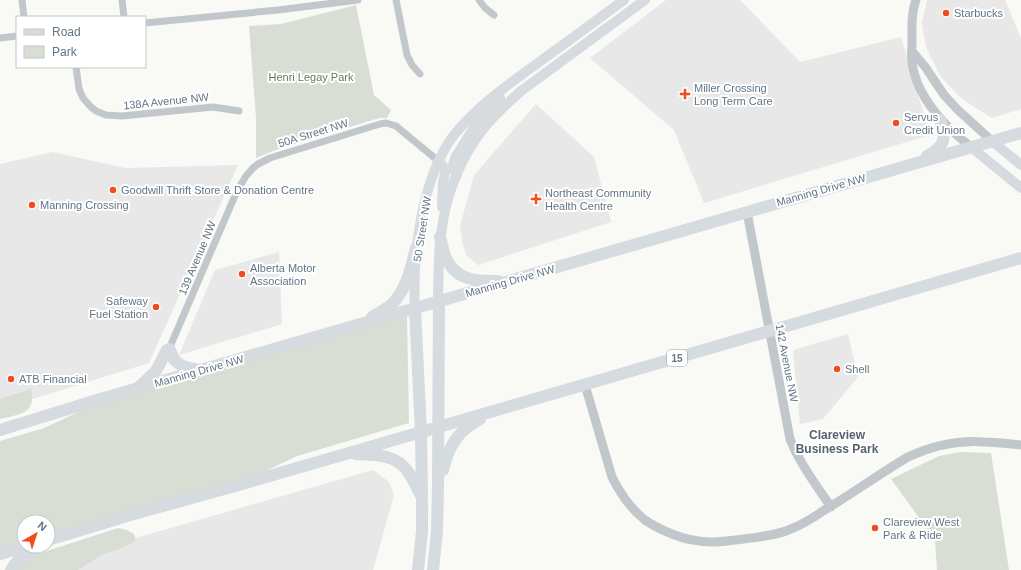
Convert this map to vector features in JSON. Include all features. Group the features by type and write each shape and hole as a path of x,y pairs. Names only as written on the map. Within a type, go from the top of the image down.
{"main road":[{"name":"50 Street NW","path":"418,570 422,531 422,498 421,432 414,300 416,248 429,188 439,161 449,142 459,128 479,108 510,83 624,0"},
{"name":"50 Street NW","path":"433,570 437,531 438,486 439,264 441,234 446,205 457,175 476,139 503,107 526,88 645,0"},
{"path":"457,175 454,170 454,161 468,136 480,119 505,92 510,83"},
{"path":"916,163 936,152 944,141 944,130 940,120"},
{"name":"Manning Drive NW","path":"1,430 202,370 1021,133"},
{"path":"992,141 1021,165"},
{"path":"971,147 1021,188"},
{"path":"439,161 443,166 445,173 443,183 441,234 448,262 460,274 470,279 511,281"},
{"path":"361,324 392,304 401,292 408,277 416,248"},
{"path":"769,332 1021,258"},
{"name":"15","path":"585,385 769,332"},
{"path":"137,389 156,371 167,350 169,349 171,350 174,359 178,364 202,370"},
{"path":"56,539 134,514 585,385"},
{"path":"438,486 445,460 455,439 470,424 495,410"},
{"path":"347,454 383,456 397,461 404,467 422,498"},
{"path":"0,554 16,549"},
{"path":"11,570 15,564 28,554"}],"street":[{"path":"22,0 24,16"},
{"path":"122,0 124,16"},
{"path":"146,23 278,10 358,0"},
{"path":"396,0 407,55 412,65 420,74"},
{"path":"479,0 485,8 494,15"},
{"path":"916,0 913,8 912,61 919,86 927,102 940,120 971,147"},
{"path":"0,38 16,36"},
{"path":"912,51 926,68 944,95 992,141"},
{"name":"138A Avenue NW","path":"76,68 81,94 86,102 100,114 122,116 213,106 239,111"},
{"name":"50A Street NW","path":"246,176 258,164 276,156 380,124 392,124 399,128 439,161"},
{"path":"439,161 457,175"},
{"name":"139 Avenue NW","path":"169,349 237,191 246,176"},
{"name":"142 Avenue NW","path":"747,212 790,439 802,464 831,507"},
{"path":"585,385 612,477 620,491 646,521 678,536 693,540 722,542 780,533 804,523 831,507 903,460 929,449 970,442 1021,445"}],"shaded area":[{"path":"666,0 740,0 800,62 901,37 930,135 704,203 674,130 590,58"},
{"path":"927,0 1005,0 1021,38 1021,109 992,118 963,100 940,76 926,47 922,23"},
{"name":"Northeast Community Health Centre","path":"536,104 594,157 611,222 478,265 466,255 460,226 474,175"},
{"path":"52,152 125,168 238,165 149,363 0,409 0,164"},
{"path":"279,252 282,324 179,355 215,270"},
{"path":"848,334 858,377 823,419 800,424 793,350"},
{"path":"373,470 389,482 394,495 373,570 35,570 38,566"}],"green space":[{"name":"Henri Legay Park","path":"356,5 374,95 391,110 387,118 369,121 273,151 256,158 256,118 249,26 281,24"},
{"path":"407,317 409,423 297,456 266,471 56,533 56,514 16,514 16,544 0,548 0,441 44,428 87,408 392,319"},
{"path":"31,388 32,403 29,408 20,414 0,419 0,399"},
{"path":"960,452 991,453 1009,570 937,570 935,540 891,479 939,456"},
{"path":"118,528 127,530 134,534 136,541 117,550 103,554 78,570 15,570 31,556 37,554 56,554 56,548"}],"place":[{"name":"Starbucks","path":"946,13"},
{"name":"Miller Crossing Long Term Care","path":"685,94"},
{"name":"Servus Credit Union","path":"896,123"},
{"name":"Goodwill Thrift Store & Donation Centre","path":"113,190"},
{"name":"Northeast Community Health Centre","path":"536,199"},
{"name":"Manning Crossing","path":"32,205"},
{"name":"Alberta Motor Association","path":"242,274"},
{"name":"Safeway Fuel Station","path":"156,307"},
{"name":"Shell","path":"837,369"},
{"name":"ATB Financial","path":"11,379"},
{"name":"Clareview West Park & Ride","path":"875,528"}],"district":[{"name":"Clareview Business Park","path":"837,442"}]}
